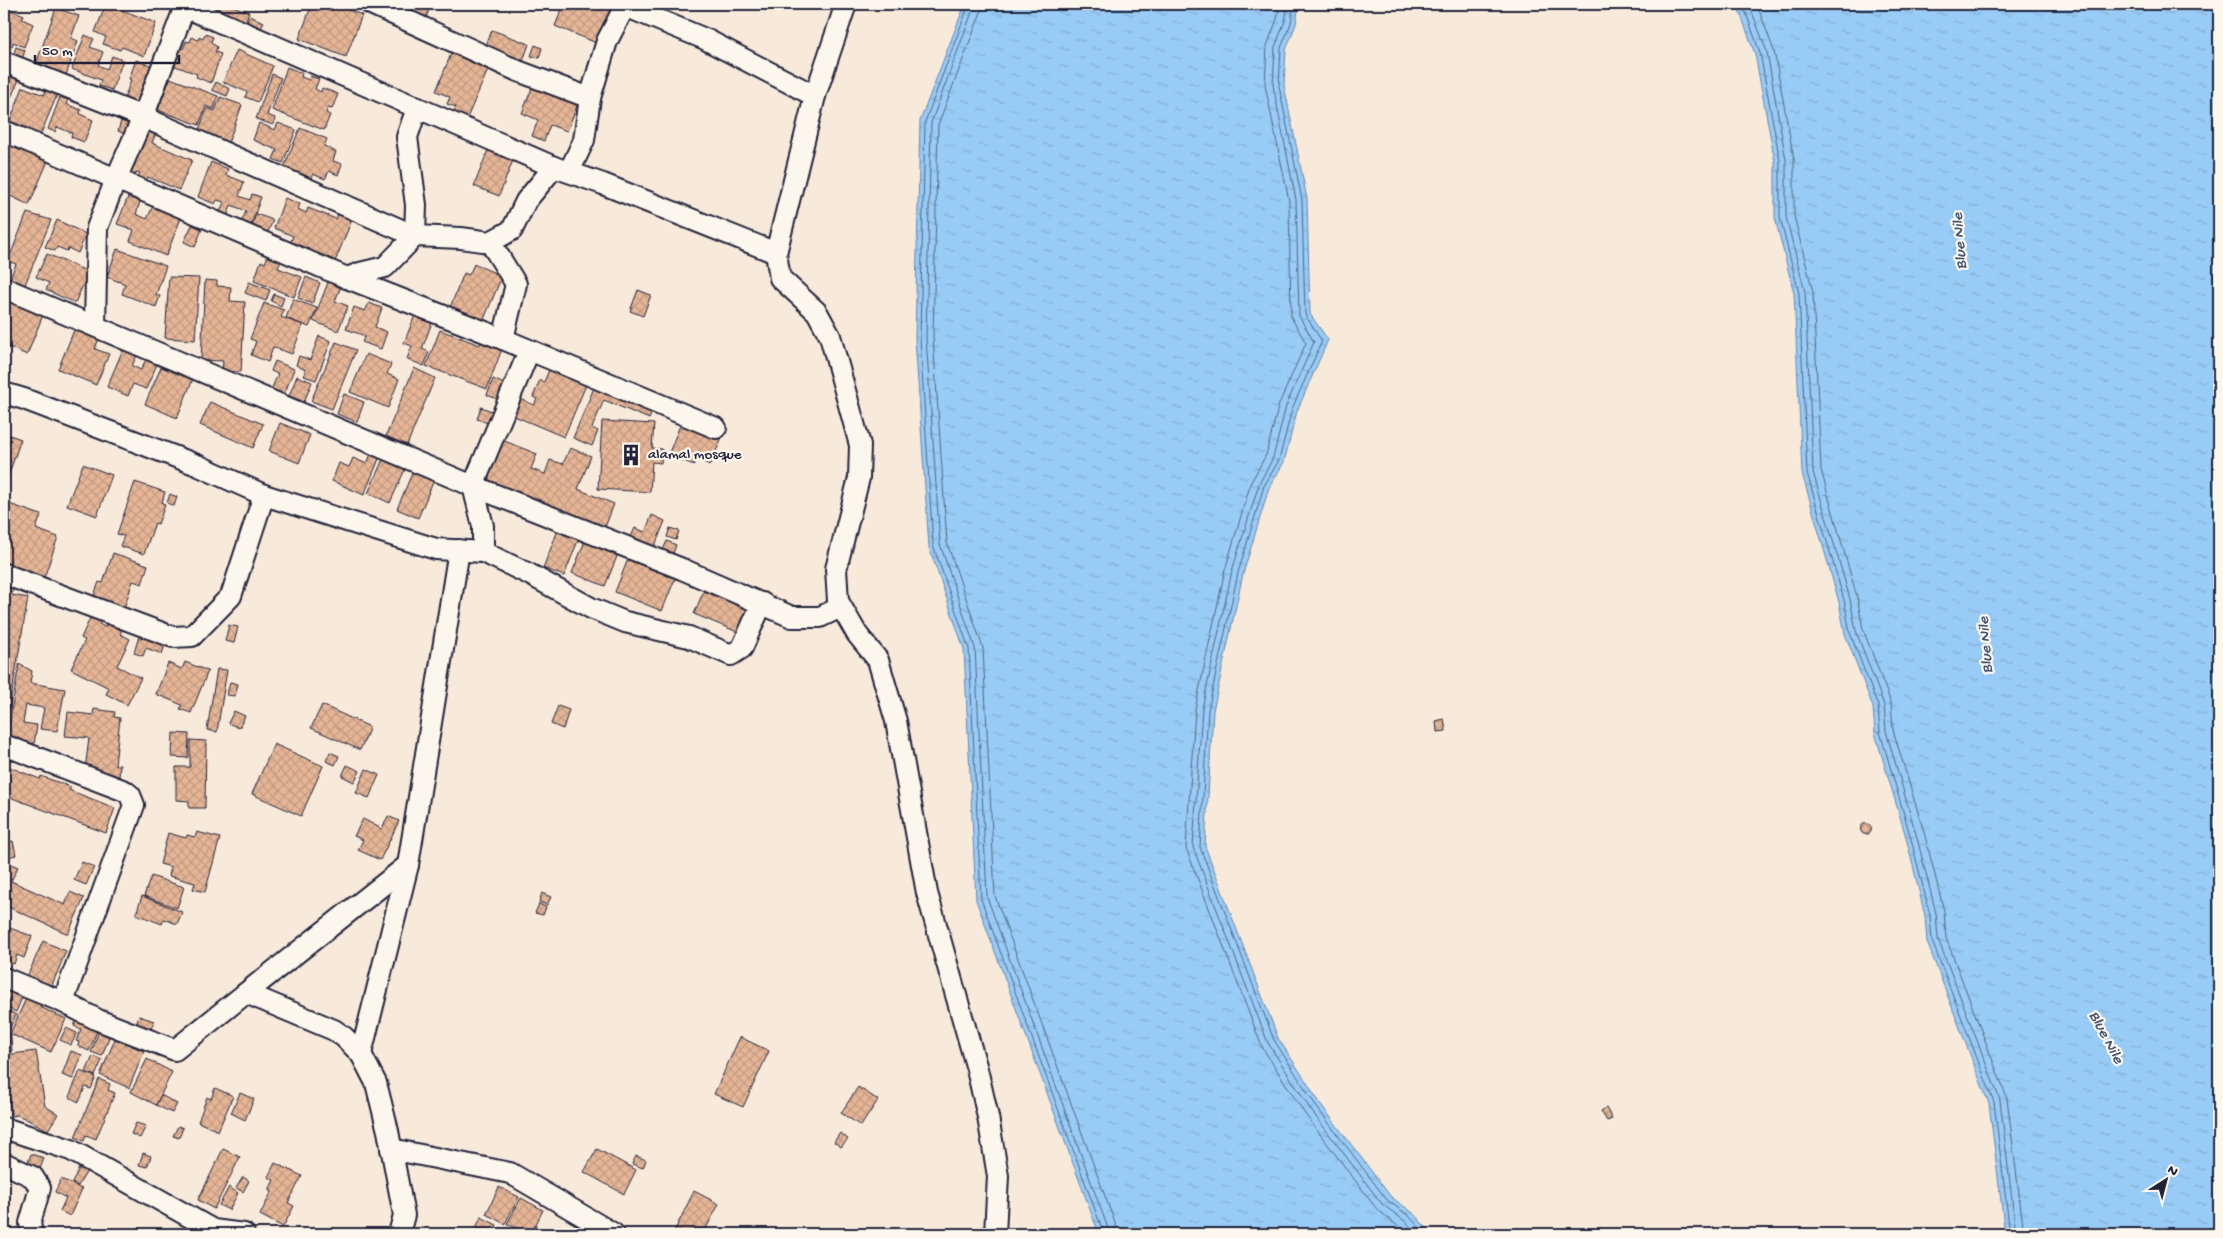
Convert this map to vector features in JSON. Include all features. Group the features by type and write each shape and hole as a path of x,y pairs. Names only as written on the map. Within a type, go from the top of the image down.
{"street":[{"path":"371,4 509,68 590,98"},
{"path":"846,4 815,96 776,253 780,278 817,312 830,336 860,445 859,478 836,569 838,601 857,634 878,660 896,721 927,893 977,1070 988,1117 998,1176 994,1234"},
{"path":"4,62 143,117 415,236 461,238 490,242 512,230 526,201 561,169 584,140 590,98 607,41 623,5 705,39 815,96"},
{"path":"95,326 97,228 116,178 143,117 185,6 561,169 776,253"},
{"path":"347,278 385,267 415,236 416,205 407,136 417,108"},
{"path":"4,132 116,178 347,278 503,339 716,428"},
{"path":"490,242 516,284 503,339"},
{"path":"4,288 473,486 605,538 792,617 820,617 841,607"},
{"path":"483,552 483,526 473,486 529,351"},
{"path":"4,393 178,458 264,495 436,549 483,552 529,574 591,608 625,622 689,637 731,654 742,648 762,603"},
{"path":"4,574 173,637 192,636 230,596 264,495"},
{"path":"361,1054 408,865 459,550"},
{"path":"4,745 125,791 130,796 134,805 64,1002"},
{"path":"4,978 64,1002 98,1020 175,1050 408,865"},
{"path":"246,993 334,1030 361,1054 376,1083 391,1149 404,1215 399,1234"},
{"path":"4,1128 71,1150 214,1232 244,1234"},
{"path":"391,1149 510,1173 614,1234"},
{"path":"4,1163 33,1178 40,1188 30,1223 32,1234"}],"water":[{"path":"965,4 1299,4 1296,24 1286,50 1284,85 1307,199 1310,314 1328,340 1297,411 1284,462 1269,488 1243,574 1213,711 1205,846 1278,1038 1322,1106 1391,1197 1412,1212 1432,1234 1099,1234 976,900 964,649 929,547 915,338 920,121"},
{"name":"Blue Nile","path":"1737,4 2219,4 2219,1234 2005,1234 1989,1104 1927,942 1925,916 1906,837 1875,733 1873,707 1845,634 1839,602 1802,473 1794,293 1775,218 1775,162 1755,54"}],"building":[{"path":"106,4 156,23 144,56 122,47 120,50 103,44 106,37 95,32"},
{"path":"206,4 227,4 249,12 243,28 203,13"},
{"path":"312,4 333,4 362,15 346,57 299,39"},
{"path":"415,4 431,4 426,18 412,12"},
{"path":"564,4 596,4 612,10 599,44 555,26"},
{"path":"648,4 669,4 666,11"},
{"path":"4,7 24,15 22,19 33,24 24,47 13,42 12,47 7,45 4,53"},
{"path":"56,8 79,16 71,38 78,41 65,78 35,67"},
{"path":"249,16 264,22 259,33 245,28"},
{"path":"492,30 529,44 523,61 511,56 509,61 484,51"},
{"path":"205,34 213,37 211,42 217,47 215,52 221,54 211,83 196,77 197,74 170,64 179,48 183,49 186,41 190,42 192,37 198,40 199,37 203,39"},
{"path":"85,35 94,39 90,47 103,52 98,65 107,69 112,56 123,60 112,90 99,86 101,80 72,69"},
{"path":"535,45 542,48 539,58 531,56"},
{"path":"16,47 25,50 21,63 12,60"},
{"path":"453,49 491,63 467,118 453,113 456,107 447,104 450,97 436,91"},
{"path":"237,50 273,66 258,102 245,97 247,92 223,82"},
{"path":"136,60 159,68 139,114 121,107"},
{"path":"287,67 302,73 301,77 309,80 310,76 319,79 315,89 321,92 322,88 338,94 332,109 328,108 326,113 330,115 324,130 272,110"},
{"path":"4,73 19,80 4,112"},
{"path":"272,74 281,78 267,115 275,118 273,125 256,119"},
{"path":"170,78 218,96 214,109 206,106 199,125 158,110"},
{"path":"216,82 230,89 227,96 212,90"},
{"path":"534,83 579,101 567,131 550,125 544,141 532,136 538,120 522,113"},
{"path":"23,87 44,95 46,90 57,95 39,138 28,134 30,129 10,121"},
{"path":"60,97 68,100 66,104 81,110 80,114 93,120 84,142 71,137 72,133 57,127 55,132 48,129"},
{"path":"220,97 242,105 227,146 197,135 207,108 215,111"},
{"path":"121,121 134,125 130,136 118,131"},
{"path":"259,123 275,130 278,123 296,130 283,163 273,159 277,150 253,140"},
{"path":"300,128 327,139 324,146 336,152 333,161 342,164 338,175 329,171 325,179 313,174 311,178 284,167"},
{"path":"144,130 155,135 152,143 192,160 179,190 148,177 146,181 138,177 140,173 136,172 133,180 125,176"},
{"path":"4,142 48,161 29,205 4,193"},
{"path":"488,150 513,160 499,196 474,186"},
{"path":"211,162 228,169 226,175 244,182 239,196 250,200 252,194 261,197 251,225 242,221 246,211 231,205 227,217 219,215 224,202 217,200 215,204 198,197"},
{"path":"128,197 140,202 136,214 147,219 153,206 181,218 166,256 130,241 134,230 117,224"},
{"path":"285,198 300,204 298,209 306,213 308,208 336,219 339,211 353,217 334,264 289,246 293,236 274,228"},
{"path":"27,213 51,220 24,287 9,281 16,264 8,261"},
{"path":"256,214 273,220 266,237 250,232"},
{"path":"57,220 86,234 78,253 68,248 67,251 57,247 55,251 45,247"},
{"path":"192,225 202,229 195,247 184,242"},
{"path":"117,249 166,266 156,295 160,296 156,307 122,294 125,284 107,277"},
{"path":"269,253 282,258 278,268 302,277 294,297 254,281 261,261 265,263"},
{"path":"47,254 89,272 75,303 46,290 49,283 36,277"},
{"path":"474,264 502,276 482,324 449,310 464,273 469,275"},
{"path":"169,277 199,278 195,340 165,338"},
{"path":"306,277 320,283 312,304 298,298"},
{"path":"205,280 217,281 217,286 231,287 230,301 245,302 241,372 222,371 223,361 201,360"},
{"path":"329,280 342,284 335,301 348,306 338,331 313,321"},
{"path":"249,282 270,290 266,301 245,293"},
{"path":"638,290 651,295 643,316 630,311"},
{"path":"274,294 284,298 281,306 271,301"},
{"path":"293,299 317,308 309,327 286,318"},
{"path":"4,300 43,315 27,355 4,345"},
{"path":"264,303 284,310 281,317 303,325 292,354 273,347 268,362 251,355 256,341 250,339"},
{"path":"369,303 382,308 375,327 387,332 381,349 362,342 365,336 346,329 354,307 365,311"},
{"path":"417,310 434,317 422,349 429,352 424,366 407,359 412,346 404,343"},
{"path":"75,328 99,338 95,349 109,354 96,385 58,369"},
{"path":"440,330 480,345 483,338 503,346 487,389 426,366"},
{"path":"319,336 331,341 316,380 304,376 306,370 296,365 299,356 310,360"},
{"path":"336,342 356,350 332,409 311,401"},
{"path":"124,347 138,353 132,366 141,370 146,359 157,364 146,389 133,384 128,396 107,387"},
{"path":"366,354 391,364 387,374 399,379 388,408 350,392"},
{"path":"275,361 294,369 284,395 271,390 278,374 271,371"},
{"path":"162,365 193,379 177,418 145,404"},
{"path":"555,366 578,376 576,381 586,385 564,437 512,415 519,398 534,405 537,399 533,397 540,380 544,382 549,370 553,372"},
{"path":"414,368 435,378 407,445 386,436"},
{"path":"297,376 312,382 304,402 289,396"},
{"path":"493,379 511,387 505,402 487,395"},
{"path":"596,383 654,407 649,419 604,400 592,428 598,431 592,446 573,438"},
{"path":"344,394 364,402 357,422 337,414"},
{"path":"210,402 263,424 253,448 200,425"},
{"path":"481,407 500,414 496,426 477,419"},
{"path":"683,418 723,435 710,465 696,459 694,465 668,455"},
{"name":"alamal mosque","path":"602,421 654,424 652,448 662,449 661,463 652,462 650,492 598,489"},
{"path":"280,423 310,435 299,463 269,451"},
{"path":"4,433 21,439 4,488"},
{"path":"497,438 537,454 531,469 545,474 550,460 563,464 570,448 591,456 578,489 614,504 605,527 482,477"},
{"path":"372,451 381,454 364,495 332,481 339,463 349,467 353,458 367,464"},
{"path":"384,457 406,467 390,503 368,493"},
{"path":"83,464 112,475 97,516 67,505"},
{"path":"413,471 434,480 418,518 397,509"},
{"path":"135,482 165,492 162,503 165,505 158,524 155,523 144,554 120,546 124,536 117,534"},
{"path":"170,494 177,497 174,506 167,503"},
{"path":"4,502 41,515 36,529 58,537 44,578 4,563"},
{"path":"652,515 665,521 654,548 630,539 635,528 645,532"},
{"path":"560,525 581,533 564,576 543,568"},
{"path":"670,528 679,531 676,540 667,537"},
{"path":"587,536 620,549 605,586 572,573"},
{"path":"667,541 676,545 672,556 662,552"},
{"path":"113,553 148,565 142,584 133,581 124,608 93,598 99,582 103,583"},
{"path":"630,554 677,574 662,611 615,592"},
{"path":"4,581 15,583 12,595 28,598 7,722 4,721"},
{"path":"704,590 750,608 740,633 694,614"},
{"path":"92,614 102,618 99,624 105,627 108,621 123,628 120,634 130,639 117,666 141,678 127,705 106,694 109,688 71,669 85,640 81,638"},
{"path":"229,625 238,627 234,643 225,641"},
{"path":"150,633 167,639 162,654 146,648 143,656 134,653 139,636 148,639"},
{"path":"185,662 208,671 191,713 180,709 182,705 156,694 168,663 182,669"},
{"path":"19,664 32,671 30,683 65,689 57,731 40,729 44,708 26,705 23,723 37,725 34,744 7,737"},
{"path":"217,669 227,670 217,732 207,730"},
{"path":"230,682 238,684 235,696 227,695"},
{"path":"322,705 370,727 360,750 311,728"},
{"path":"558,706 569,710 563,729 551,724"},
{"path":"94,709 115,712 114,717 120,718 115,765 120,765 119,777 85,770 89,738 65,736 68,712 93,715"},
{"path":"234,711 245,716 239,728 228,723"},
{"path":"1444,719 1446,731 1437,732 1436,721"},
{"path":"173,733 189,734 188,758 172,757"},
{"path":"190,740 206,741 205,808 189,808 189,801 176,800 176,767 190,767"},
{"path":"274,744 323,766 301,816 252,794"},
{"path":"330,752 339,756 335,765 326,761"},
{"path":"4,765 40,779 41,776 71,787 69,790 115,808 106,833 4,795"},
{"path":"347,765 360,771 354,782 342,776"},
{"path":"366,769 379,775 369,798 356,793"},
{"path":"388,816 399,821 380,860 358,850 363,840 354,836 363,819 382,829"},
{"path":"1866,823 1872,829 1866,835 1860,829"},
{"path":"197,832 220,838 205,892 193,889 195,883 169,876 171,867 160,864 168,833 186,838 187,835 195,837"},
{"path":"13,841 16,855 4,858 4,843"},
{"path":"4,861 18,867 11,881 65,905 70,892 84,898 68,934 4,905"},
{"path":"82,862 94,867 86,885 74,880"},
{"path":"151,876 184,887 177,908 144,896"},
{"path":"542,893 551,897 547,905 539,902"},
{"path":"142,896 182,912 177,924 164,919 162,924 136,914"},
{"path":"539,904 546,907 543,915 535,913"},
{"path":"4,926 32,936 24,958 17,955 14,964 4,961"},
{"path":"43,941 66,951 50,990 26,979"},
{"path":"4,983 24,993 16,1012 6,1007 10,999 4,997"},
{"path":"28,994 43,1001 40,1007 66,1019 51,1052 10,1034"},
{"path":"4,1008 16,1015 7,1034 11,1037 12,1051 4,1052"},
{"path":"139,1016 154,1021 149,1034 135,1029"},
{"path":"78,1017 99,1026 89,1051 78,1046 79,1042 76,1041 81,1029 74,1026"},
{"path":"66,1028 77,1033 71,1045 60,1040"},
{"path":"100,1028 111,1032 102,1056 91,1052"},
{"path":"740,1037 769,1051 743,1107 714,1094"},
{"path":"115,1039 144,1051 129,1088 100,1075"},
{"path":"36,1051 45,1106 58,1114 48,1130 18,1115 11,1116 4,1055"},
{"path":"71,1051 82,1055 73,1079 62,1075"},
{"path":"93,1056 102,1060 95,1076 86,1072"},
{"path":"147,1059 172,1072 156,1105 131,1092"},
{"path":"80,1071 96,1077 91,1089 85,1087 79,1102 69,1097"},
{"path":"99,1079 110,1084 108,1090 115,1093 96,1139 86,1135 84,1141 75,1137"},
{"path":"858,1087 878,1100 861,1126 841,1113"},
{"path":"215,1088 233,1096 218,1131 198,1122 207,1097 211,1099"},
{"path":"240,1093 254,1099 245,1120 231,1113"},
{"path":"161,1095 177,1104 172,1113 156,1105"},
{"path":"1606,1108 1612,1119 1607,1121 1601,1111"},
{"path":"136,1123 146,1126 140,1138 131,1134"},
{"path":"178,1126 183,1128 179,1138 173,1136"},
{"path":"840,1133 848,1139 841,1147 834,1142"},
{"path":"223,1149 240,1157 214,1209 198,1200"},
{"path":"597,1149 636,1170 624,1194 584,1172"},
{"path":"143,1153 151,1156 147,1167 139,1165"},
{"path":"31,1154 44,1158 40,1169 27,1165"},
{"path":"636,1156 646,1160 643,1168 632,1164"},
{"path":"275,1163 302,1176 288,1203 294,1206 283,1227 260,1215 272,1191 269,1190 274,1180 268,1177"},
{"path":"79,1168 87,1171 78,1186 72,1183"},
{"path":"243,1177 249,1181 243,1192 236,1188"},
{"path":"61,1179 82,1189 70,1216 60,1211 66,1198 55,1192"},
{"path":"229,1187 238,1193 229,1210 219,1205"},
{"path":"499,1187 519,1197 505,1224 486,1214"},
{"path":"694,1191 719,1204 703,1234 673,1234"},
{"path":"521,1198 543,1210 531,1234 507,1224"},
{"path":"481,1217 497,1225 493,1234 476,1228"}],"place":[{"name":"alamal mosque","path":"631,455"}]}
